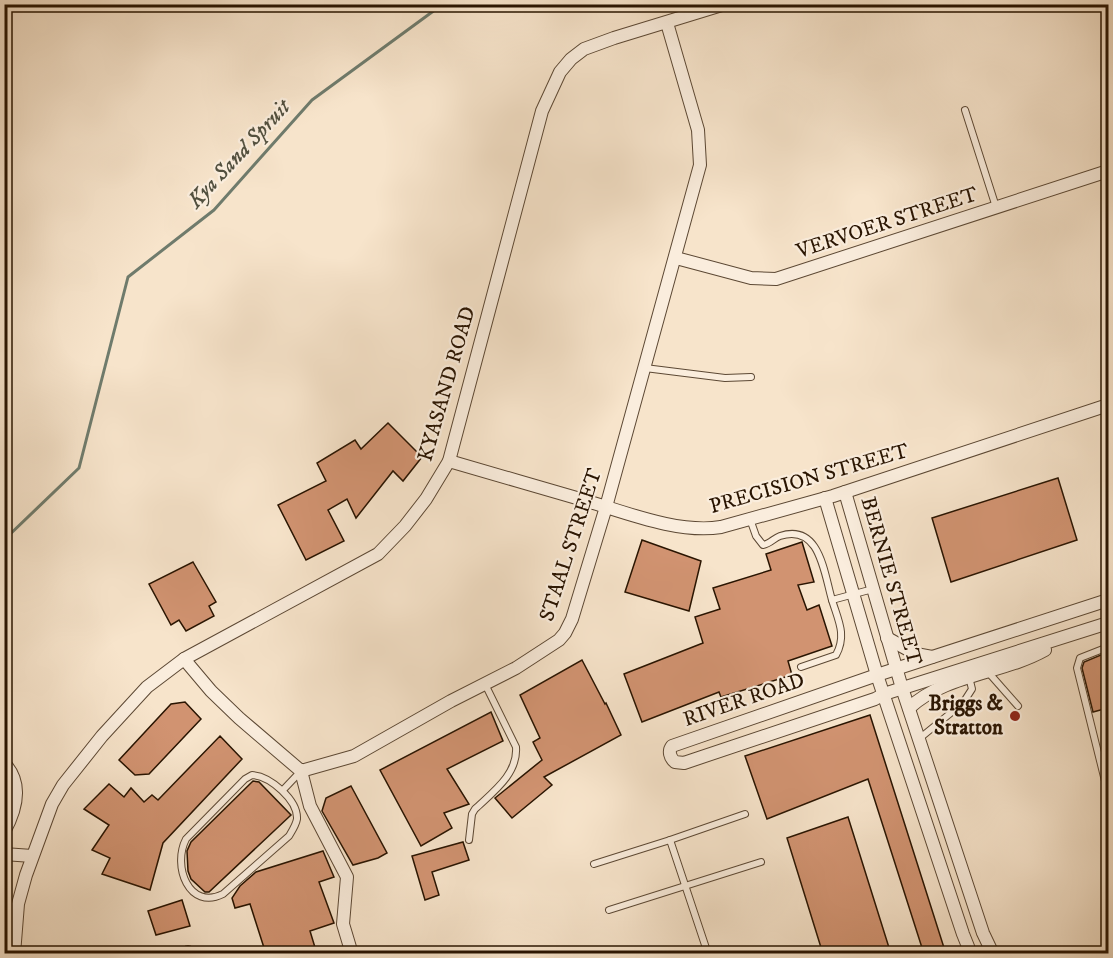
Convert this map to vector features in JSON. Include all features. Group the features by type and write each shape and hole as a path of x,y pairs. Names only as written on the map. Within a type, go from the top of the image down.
{"street":[{"name":"KYASAND ROAD","path":"14,954 17,908 32,856 52,804 63,785 102,736 147,687 184,659 378,554 405,526 426,499 449,461 542,111 551,87 560,72 584,49 725,4"},
{"name":"STAAL STREET","path":"301,771 354,756 516,668 549,647 565,633 572,619 606,507 700,165 700,146 694,112 667,23"},
{"name":"VERVOER STREET","path":"676,258 751,278 776,279 1108,171"},
{"name":"PRECISION STREET","path":"449,461 687,529 705,530 845,492 1108,405"},
{"name":"BERNIE STREET","path":"845,492 902,688 983,933 993,954"},
{"name":"BERNIE STREET","path":"825,498 877,675 971,954"},
{"name":"RIVER ROAD","path":"1108,600 877,675 672,746 670,756 675,762 684,763 902,688 1108,623"},
{"path":"909,708 930,691 1039,654 1066,637"},
{"path":"887,638 916,654 933,657"},
{"path":"184,659 211,691 239,718 301,771 310,806 347,877 344,927 352,954"},
{"path":"4,763 12,774 17,797 4,832"},
{"path":"4,854 32,856"}],"lane":[{"path":"965,110 996,208"},
{"path":"645,368 725,378 751,377"},
{"path":"750,519 760,544 763,545 784,536 799,535 811,541 818,551 843,636 836,655 801,667"},
{"path":"832,600 873,589"},
{"path":"1108,647 1084,655 1077,662 1098,759 1108,793"},
{"path":"988,672 1018,706"},
{"path":"920,738 963,703 972,689 969,677"},
{"path":"469,840 472,814 506,778 516,754 516,747 485,684"},
{"path":"283,790 301,771"},
{"path":"252,775 267,778 283,790 297,818 289,836 223,894 216,898 206,899 197,894 181,873 181,849 186,839 245,779 252,775"},
{"path":"594,864 745,813"},
{"path":"670,840 708,954"},
{"path":"609,910 761,862"}],"building":[{"path":"388,423 422,457 403,481 393,471 356,518 347,499 328,510 344,541 306,560 278,505 326,481 317,463 355,440 361,449"},
{"path":"1058,478 1077,540 951,582 932,518"},
{"path":"642,540 701,561 689,611 625,592"},
{"path":"802,542 814,582 798,585 807,610 819,605 832,646 788,661 792,675 721,697 719,692 642,722 624,674 703,643 695,617 720,609 713,588 771,570 766,554"},
{"path":"193,562 216,602 209,606 214,616 186,631 179,620 171,625 149,584"},
{"path":"1108,652 1108,708 1093,712 1082,668 1084,662"},
{"path":"582,660 621,735 544,777 552,785 512,818 495,798 542,760 533,742 540,738 520,695"},
{"path":"185,702 201,719 149,774 135,775 119,760 171,704"},
{"path":"491,712 503,741 447,769 469,804 444,813 452,828 421,846 380,770"},
{"path":"870,715 946,954 924,954 868,779 767,819 745,756"},
{"path":"220,736 242,759 163,843 150,890 102,874 110,858 92,850 109,825 84,809 109,784 124,797 131,788 144,802 152,795 158,800"},
{"path":"253,781 259,782 291,815 209,892 205,892 191,879 188,871 187,851 191,842"},
{"path":"351,786 387,853 353,865 322,811 326,798"},
{"path":"848,817 891,954 823,954 787,838"},
{"path":"463,842 469,860 432,872 439,895 425,900 412,856"},
{"path":"323,851 334,877 319,882 334,923 310,931 317,954 266,954 250,904 235,908 232,898 240,886 256,872"},
{"path":"182,900 190,926 156,935 148,911"}],"waterway":[{"name":"Kya Sand Spruit","path":"4,540 79,468 128,277 214,210 312,100 443,4"}],"place":[{"name":"Briggs & Stratton","path":"1015,716"}]}
